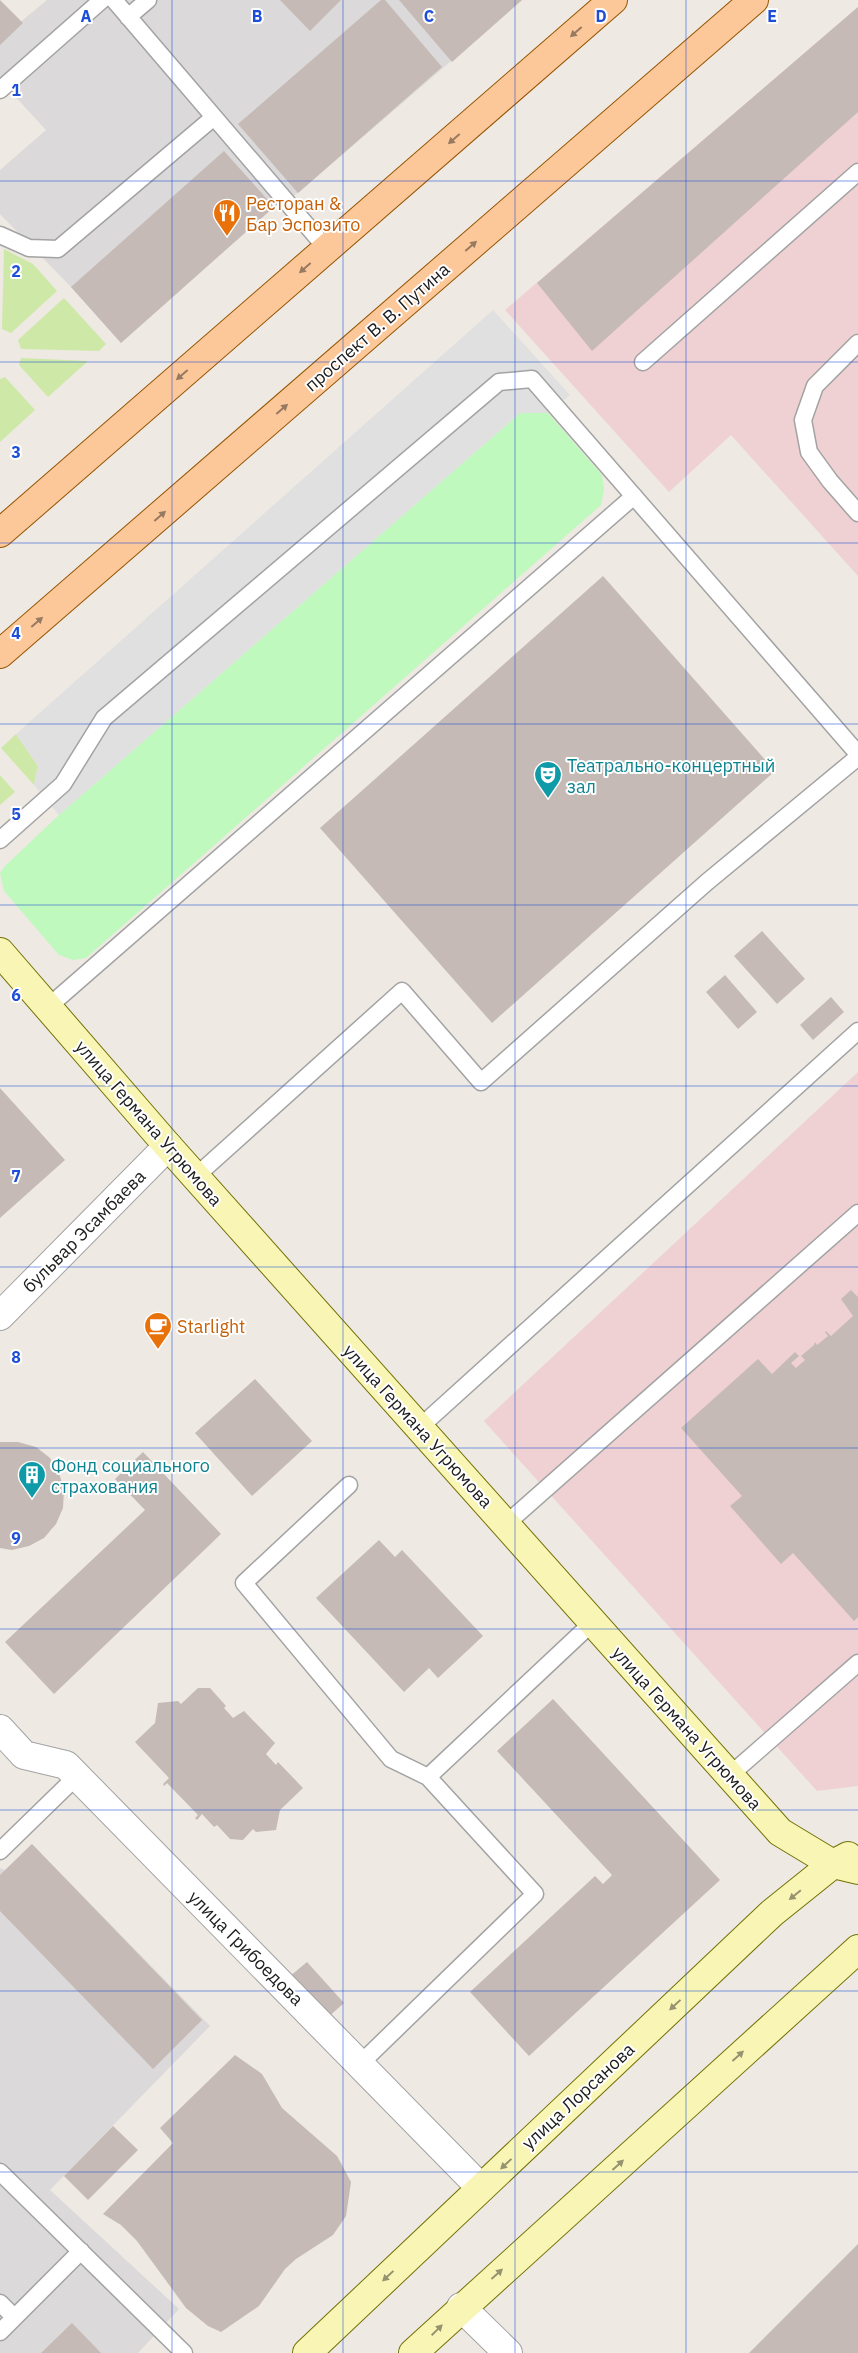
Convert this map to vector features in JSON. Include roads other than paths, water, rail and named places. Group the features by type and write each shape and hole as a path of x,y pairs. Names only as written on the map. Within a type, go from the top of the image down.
{"main road":[{"path":"0,534 613,0"},
{"name":"проспект В. В. Путина","path":"0,654 754,0"},
{"name":"улица Германа Угрюмова","path":"0,952 195,1177 780,1832 845,1867"},
{"name":"улица Лорсанова","path":"307,2353 772,1913 845,1867 858,1851"},
{"path":"413,2353 461,2307 858,1949"}],"street":[{"name":"бульвар Эсамбаева","path":"0,1316 168,1146"},
{"name":"улица Грибоедова","path":"0,1729 24,1755 66,1765 481,2188"},
{"path":"461,2307 508,2353"}],"lane":[{"path":"0,90 102,0"},
{"path":"114,0 327,250"},
{"path":"128,17 148,0"},
{"path":"0,235 29,248 58,249 214,117"},
{"path":"643,362 858,172"},
{"path":"858,343 815,386 803,420 809,452 830,481 858,513"},
{"path":"0,840 64,784 104,718 498,382 532,379 858,755 707,882 481,1082 402,991 195,1177"},
{"path":"48,1007 634,496"},
{"path":"420,1427 858,1031"},
{"path":"506,1524 858,1213"},
{"path":"349,1485 244,1583 391,1758 428,1777 535,1894 360,2064"},
{"path":"428,1777 593,1622"},
{"path":"730,1775 858,1663"},
{"path":"0,1851 77,1776"},
{"path":"0,2172 184,2353"},
{"path":"0,2332 80,2251"},
{"path":"0,2303 14,2317"}],"place":[{"name":"Ресторан & Бар Эспозито","path":"227,237"},
{"name":"Театрально-концертный зал","path":"548,799"},
{"name":"Starlight","path":"158,1350"},
{"name":"Фонд социального страхования","path":"32,1499"}]}
